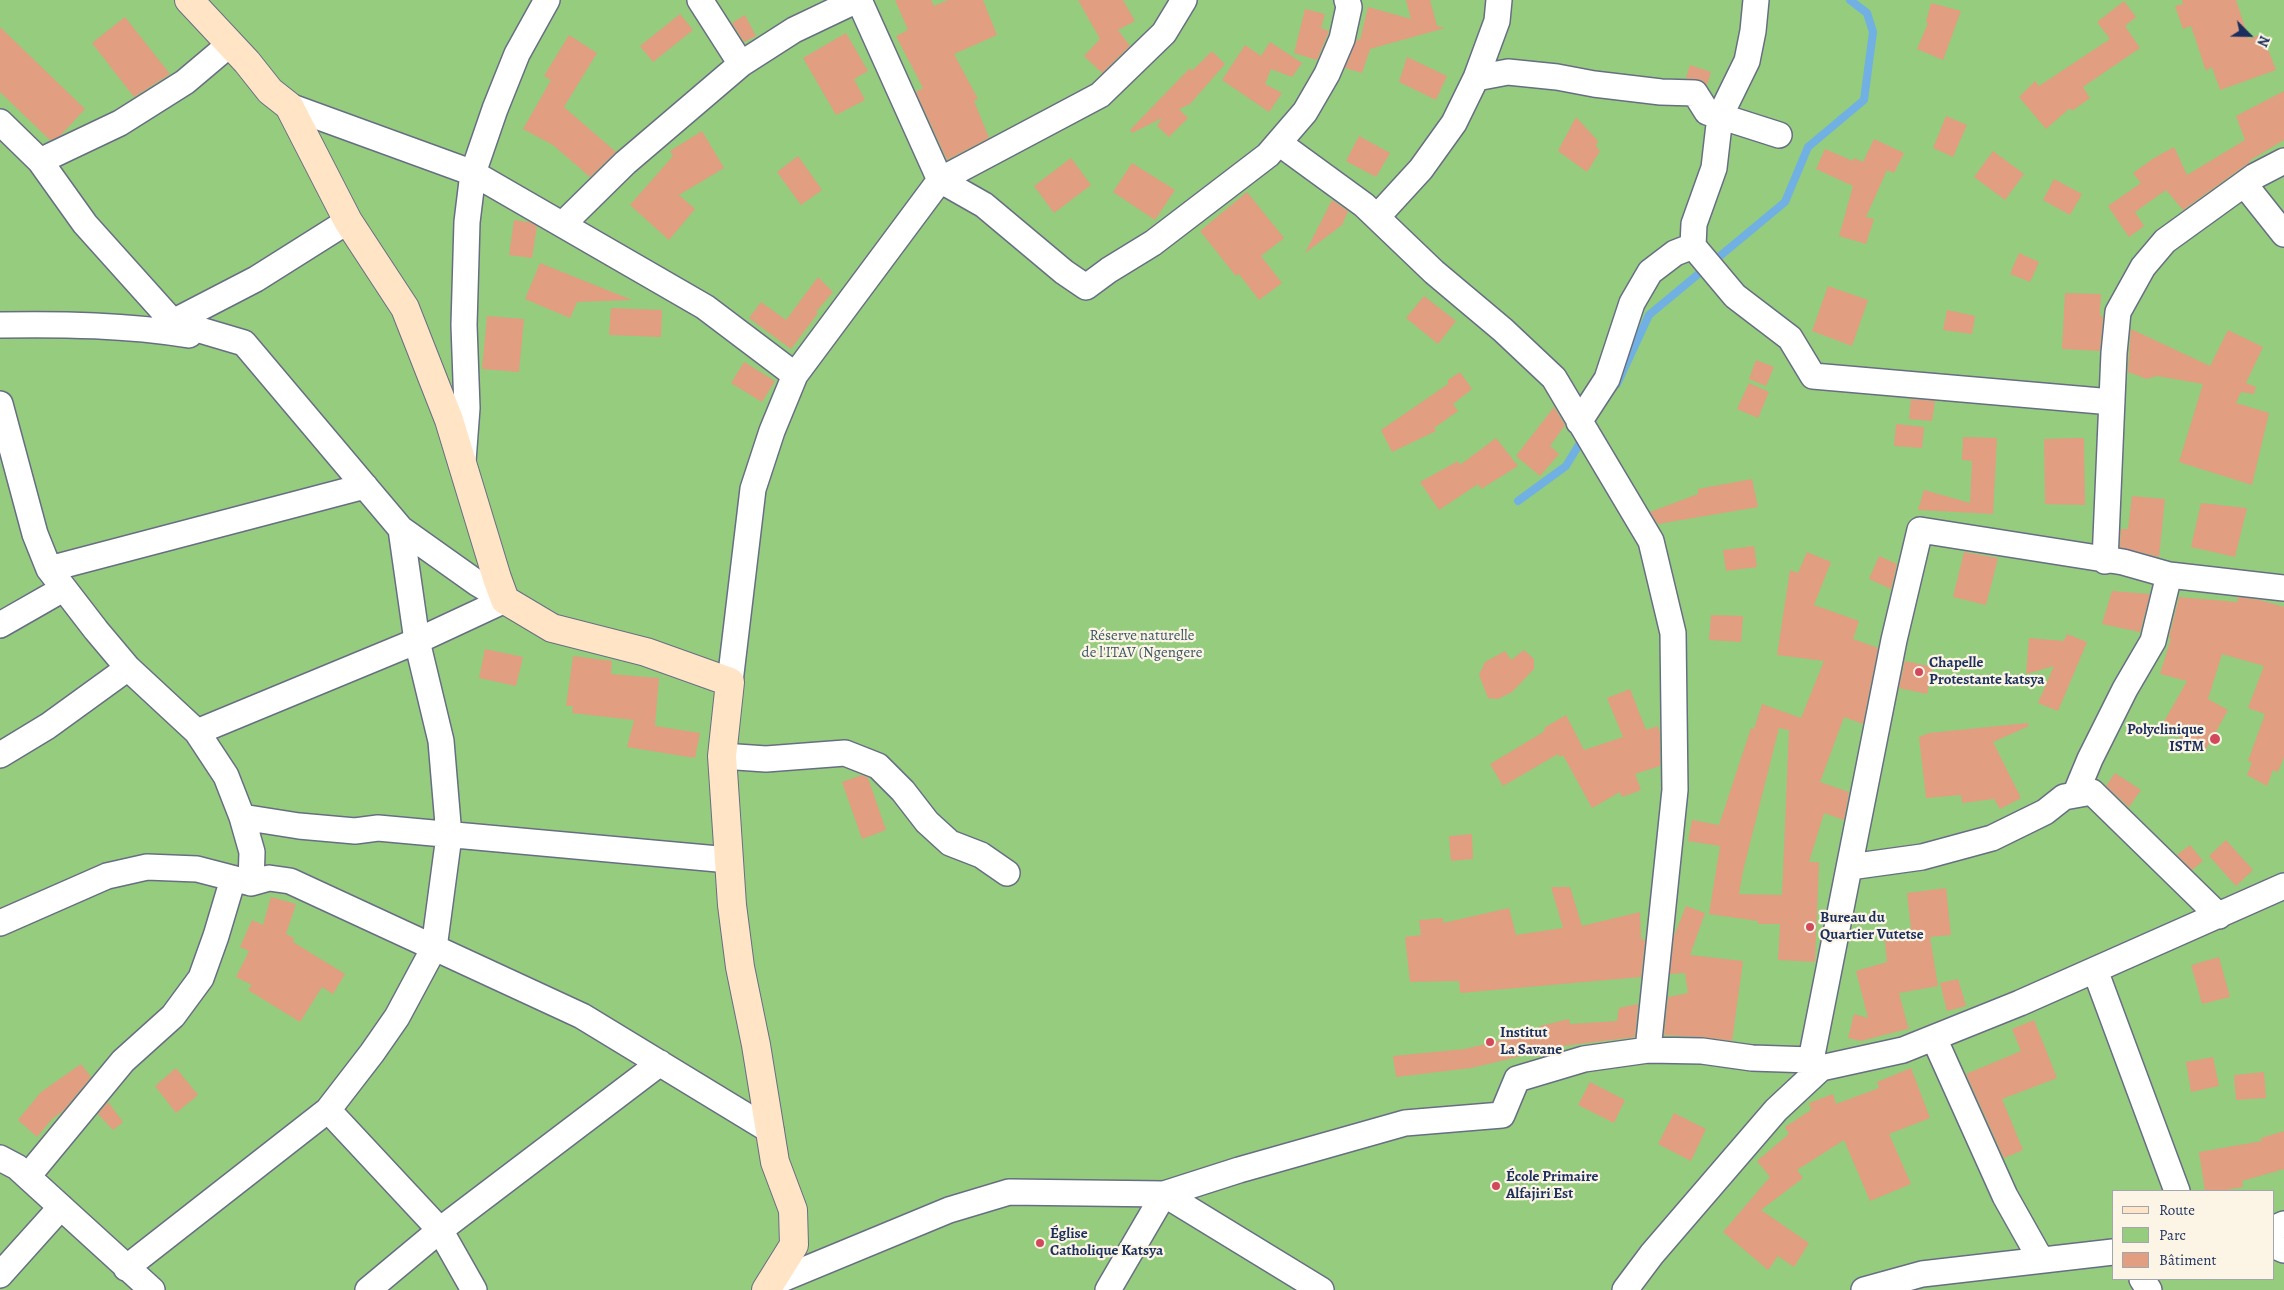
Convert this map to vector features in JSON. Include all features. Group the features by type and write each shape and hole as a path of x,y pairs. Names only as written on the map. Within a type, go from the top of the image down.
{"street":[{"path":"189,0 270,91 289,106 473,173 705,307 796,374"},
{"path":"463,463 467,408 464,326 467,222 473,173 495,109 517,54 547,0"},
{"path":"700,0 741,64"},
{"path":"563,224 625,163 741,64 794,30 858,0 940,180 984,205 1064,272 1086,287 1153,243 1268,155 1305,112 1327,74 1342,40 1350,2"},
{"path":"768,1287 794,1244 793,1210 775,1162 771,1131 740,967 732,904 722,756 753,489 772,431 796,374 940,180 1100,95 1164,34 1184,0"},
{"path":"1376,218 1421,169 1454,123 1476,78 1496,21 1498,0"},
{"path":"1756,0 1754,31 1747,61 1720,116 1714,168 1694,224 1693,246 1735,296 1790,338 1813,376 2112,402"},
{"path":"40,161 120,123 185,82 230,44"},
{"path":"1476,78 1508,72 1557,76 1594,84 1681,94 1695,93 1707,112 1779,135"},
{"path":"289,106 348,221 405,308 463,463 505,600"},
{"path":"0,122 40,161 85,224 172,322 244,343 401,529 477,583 552,628 646,652 730,682"},
{"path":"1279,143 1364,205 1434,272 1503,330 1554,378 1651,541 1673,633 1675,790 1648,1050"},
{"path":"2105,561 2118,312 2143,267 2165,241 2255,176 2284,161"},
{"path":"2245,185 2284,234"},
{"path":"172,322 256,279 348,221"},
{"path":"1579,422 1607,379 1632,303 1650,272 1675,253 1693,246"},
{"path":"0,325 44,324 139,327 244,343"},
{"path":"0,404 34,534 49,569 63,589 128,668 197,732 226,776 242,816 252,852 242,881 216,936 201,978 173,1016 123,1061 28,1176"},
{"path":"49,569 365,486"},
{"path":"126,1268 328,1110 397,1017 434,948 449,836 441,741 416,640 401,529"},
{"path":"1624,1290 1658,1247 1816,1064 1850,867 1894,640 1920,530 2105,561 2123,562 2169,575 2284,588"},
{"path":"2075,795 2098,741 2153,641 2169,575"},
{"path":"0,625 63,589"},
{"path":"197,732 416,640 505,600"},
{"path":"0,755 48,726 128,668"},
{"path":"722,756 766,759 845,753 878,766 903,791 926,822 950,843 981,855 1007,873"},
{"path":"1850,867 1922,857 1992,838 2045,812 2064,797 2092,792 2219,916"},
{"path":"242,816 299,826 355,831 378,828 449,836 729,860"},
{"path":"0,923 107,876 146,867 197,869 242,881 269,878 290,881 582,1016 771,1131"},
{"path":"768,1287 949,1210 1009,1192 1164,1194 1239,1170 1405,1123 1502,1115 1517,1079 1584,1059 1648,1050 1702,1051 1816,1064 1903,1050 2095,970 2284,886"},
{"path":"2095,970 2177,1190"},
{"path":"1934,1038 2005,1196 2041,1260"},
{"path":"368,1290 440,1230 660,1063"},
{"path":"328,1110 440,1230 474,1290"},
{"path":"0,1158 17,1167 28,1176 152,1290"},
{"path":"1108,1290 1164,1194"},
{"path":"1164,1194 1321,1290"},
{"path":"0,1275 61,1207"},
{"path":"1864,1290 1922,1274 2112,1252"}],"green space":[{"name":"Réserve naturelle de l'ITAV (Ngengere","path":"0,0 2284,0 2284,1290 0,1290"}],"building":[{"path":"895,0 931,0 934,6 948,0 983,0 997,35 954,54 978,99 974,101 989,138 947,160 916,92 923,88 896,36 908,30"},
{"path":"1078,0 1123,0 1135,21 1118,30 1130,46 1102,73 1084,56 1100,39"},
{"path":"1406,0 1430,0 1437,26 1445,28 1370,49 1362,73 1345,68 1357,39 1360,40 1368,7 1411,19"},
{"path":"2182,0 2236,0 2249,39 2262,34 2276,70 2220,90 2212,67 2206,71 2191,26 2183,29 2175,6 2183,4"},
{"path":"2124,1 2136,17 2125,26 2140,48 2083,87 2090,98 2072,111 2070,108 2046,129 2019,97 2035,81 2039,86 2110,39 2097,22"},
{"path":"1931,3 1961,11 1943,60 1917,49 1928,23 1926,22"},
{"path":"1305,9 1325,14 1321,28 1329,31 1317,60 1294,53"},
{"path":"680,14 693,30 653,62 640,46"},
{"path":"745,15 756,36 744,42 732,23"},
{"path":"125,17 170,74 134,97 92,43"},
{"path":"0,27 85,109 60,136 50,140 0,92"},
{"path":"846,33 868,71 854,79 865,100 836,115 803,58"},
{"path":"569,35 597,53 564,107 616,152 590,177 553,145 523,129 551,80 544,76"},
{"path":"1270,42 1302,63 1292,77 1271,69 1265,84 1282,93 1269,112 1222,80 1245,45 1261,56"},
{"path":"1212,51 1225,64 1190,104 1179,109 1188,118 1169,137 1157,126 1162,118 1132,133 1130,130 1190,68 1192,71"},
{"path":"1407,57 1447,76 1436,100 1399,82"},
{"path":"1690,65 1711,72 1707,85 1702,80 1686,78"},
{"path":"2284,91 2284,140 2249,161 2183,210 2166,190 2135,212 2144,226 2129,237 2108,206 2141,183 2133,173 2174,147 2187,175 2245,140 2236,116"},
{"path":"1946,116 1967,125 1953,157 1933,148"},
{"path":"1576,117 1598,141 1596,146 1600,151 1587,172 1558,151"},
{"path":"702,131 724,168 679,195 695,209 669,240 630,205 673,156 670,151"},
{"path":"1359,136 1390,153 1376,177 1346,161"},
{"path":"1874,139 1904,153 1894,173 1887,170 1866,217 1874,219 1866,244 1839,236 1853,186 1816,169 1825,149 1853,161 1854,158 1863,162"},
{"path":"1993,151 2024,174 2005,200 1974,177"},
{"path":"798,156 822,190 801,205 777,172"},
{"path":"1071,158 1091,185 1054,213 1034,186"},
{"path":"1132,163 1175,190 1155,220 1113,192"},
{"path":"2054,179 2082,194 2070,215 2043,200"},
{"path":"1247,192 1284,238 1261,256 1282,283 1259,300 1239,274 1236,276 1200,231"},
{"path":"1332,200 1348,211 1342,225 1305,253"},
{"path":"514,220 529,222 537,226 532,258 509,255"},
{"path":"2019,253 2039,262 2030,282 2010,274"},
{"path":"540,263 632,300 577,302 570,318 525,299"},
{"path":"818,277 833,292 816,312 818,313 791,349 749,318 761,302 786,320"},
{"path":"1828,286 1868,300 1852,346 1812,331"},
{"path":"2065,293 2101,294 2100,315 2103,317 2100,351 2062,349"},
{"path":"1424,296 1456,321 1438,344 1406,318"},
{"path":"611,308 662,310 661,337 609,335"},
{"path":"1947,310 1975,316 1972,334 1943,330"},
{"path":"487,316 524,319 519,372 482,369"},
{"path":"2131,329 2210,366 2228,330 2263,347 2246,383 2256,387 2254,394 2241,392 2236,403 2269,413 2252,485 2179,462 2203,384 2157,376 2147,379 2128,372"},
{"path":"1756,360 1774,367 1766,386 1749,379"},
{"path":"744,362 775,381 762,402 731,383"},
{"path":"1460,372 1472,389 1453,404 1458,411 1434,428 1436,431 1392,452 1381,430 1448,384 1448,380"},
{"path":"1749,383 1769,392 1758,418 1737,409"},
{"path":"1911,399 1935,401 1932,421 1909,419"},
{"path":"1554,407 1565,425 1550,446 1559,454 1540,476 1516,456"},
{"path":"1896,424 1924,427 1922,448 1894,446"},
{"path":"1963,437 1997,438 1993,514 1918,510 1924,490 1970,503 1972,461 1962,460"},
{"path":"1496,438 1518,466 1481,489 1478,484 1439,510 1420,482 1458,461 1460,465"},
{"path":"2084,438 2085,505 2045,504 2044,439"},
{"path":"1752,479 1758,507 1658,524 1650,512 1698,494 1698,489"},
{"path":"2132,496 2165,499 2159,557 2120,547 2121,529 2128,529"},
{"path":"2201,503 2247,508 2235,557 2191,547"},
{"path":"1754,546 1757,567 1726,571 1723,550"},
{"path":"1807,552 1831,562 1814,605 1859,621 1853,639 1878,648 1863,724 1844,717 1820,782 1849,792 1844,820 1824,813 1809,862 1819,862 1815,962 1778,960 1780,924 1758,924 1758,921 1709,914 1720,846 1688,841 1692,820 1719,825 1751,728 1754,729 1762,704 1801,718 1824,661 1777,655 1790,570 1798,573","holes":["1779,728 1789,730 1782,895 1739,894"]},
{"path":"1964,552 1998,558 1986,605 1953,597"},
{"path":"1879,556 1897,564 1891,589 1869,579"},
{"path":"2112,591 2150,594 2140,632 2102,624"},
{"path":"2179,597 2237,602 2238,597 2260,600 2284,607 2284,757 2278,772 2273,770 2267,786 2247,775 2252,763 2248,761 2265,714 2248,708 2264,666 2222,654 2208,699 2228,710 2205,751 2161,727 2187,681 2160,674 2171,638 2169,638"},
{"path":"1711,615 1743,616 1741,642 1709,640"},
{"path":"2067,634 2087,642 2058,711 2038,703 2054,666 2026,674 2029,638 2064,641"},
{"path":"485,649 523,657 516,686 479,678"},
{"path":"1524,650 1534,659 1534,669 1512,692 1498,699 1488,698 1479,675 1485,662 1505,651 1511,660"},
{"path":"573,656 612,661 611,674 659,678 655,726 700,733 695,758 627,747 634,720 572,713 573,706 566,706"},
{"path":"1905,661 1933,667 1927,694 1899,688"},
{"path":"1630,689 1646,730 1658,726 1660,734 1660,766 1635,774 1641,790 1622,797 1620,792 1592,808 1563,755 1560,757 1558,754 1503,786 1490,764 1545,731 1544,728 1566,715 1584,750 1623,737 1607,698"},
{"path":"2028,723 2029,726 1993,742 2021,798 2000,809 1994,799 1962,803 1961,795 1926,798 1919,737 1929,733"},
{"path":"2115,773 2141,790 2129,807 2106,786"},
{"path":"862,775 868,778 886,830 862,839 842,782"},
{"path":"1472,834 1473,859 1451,861 1449,836"},
{"path":"2226,840 2253,870 2236,886 2209,856"},
{"path":"2190,845 2203,861 2192,870 2177,855"},
{"path":"1551,887 1570,887 1582,926 1640,912 1641,939 1645,940 1641,977 1460,993 1459,981 1410,982 1405,937 1421,935 1419,920 1443,918 1443,923 1509,908 1516,935 1563,928"},
{"path":"1946,888 1951,935 1930,937 1938,986 1899,993 1908,1027 1911,1028 1861,1041 1848,1038 1854,1014 1868,1018 1856,971 1887,962 1884,932 1911,929 1907,893"},
{"path":"271,897 296,904 286,934 294,938 293,942 345,974 333,994 322,987 300,1022 248,990 252,985 236,977 249,951 240,947 252,920 263,925"},
{"path":"1686,906 1705,913 1690,955 1743,961 1732,1041 1704,1037 1664,1035 1668,997 1688,993 1685,973 1670,974 1674,936"},
{"path":"2219,957 2230,997 2202,1004 2191,965"},
{"path":"1958,979 1966,1006 1947,1011 1940,983"},
{"path":"1638,1004 1635,1037 1524,1051 1530,1054 1471,1068 1396,1077 1393,1056 1465,1049 1539,1031 1540,1026 1569,1019 1570,1024 1617,1021 1619,1008"},
{"path":"2034,1020 2057,1078 2002,1099 2023,1150 2004,1158 1966,1074 2021,1051 2012,1029"},
{"path":"2213,1057 2219,1086 2191,1092 2186,1062"},
{"path":"81,1064 91,1077 63,1111 52,1119 37,1137 18,1120 41,1092"},
{"path":"176,1068 198,1095 176,1113 155,1086"},
{"path":"1911,1068 1930,1118 1889,1134 1911,1184 1870,1201 1844,1140 1797,1170 1803,1178 1761,1210 1809,1243 1794,1267 1778,1256 1768,1270 1723,1232 1770,1177 1757,1161 1789,1134 1785,1127 1811,1110 1809,1103 1833,1094 1836,1104 1879,1088 1877,1082"},
{"path":"2264,1072 2266,1098 2236,1100 2234,1075"},
{"path":"1590,1082 1625,1100 1614,1123 1578,1105"},
{"path":"108,1102 123,1122 113,1130 98,1114"},
{"path":"1674,1113 1706,1129 1691,1161 1658,1144"},
{"path":"2284,1131 2284,1169 2242,1181 2243,1187 2226,1190 2205,1190 2199,1152 2262,1141 2261,1138"}],"waterway":[{"path":"1617,384 1649,315 1785,202 1808,147 1864,100 1873,32 1867,13 1850,0"},
{"path":"1518,501 1566,466 1583,438"}],"place":[{"name":"Chapelle Protestante katsya","path":"1919,672"},
{"name":"Polyclinique ISTM","path":"2215,739"},
{"name":"Bureau du Quartier Vutetse","path":"1810,927"},
{"name":"Institut La Savane","path":"1490,1042"},
{"name":"École Primaire Alfajiri Est","path":"1496,1186"},
{"name":"Église Catholique Katsya","path":"1040,1243"}]}
